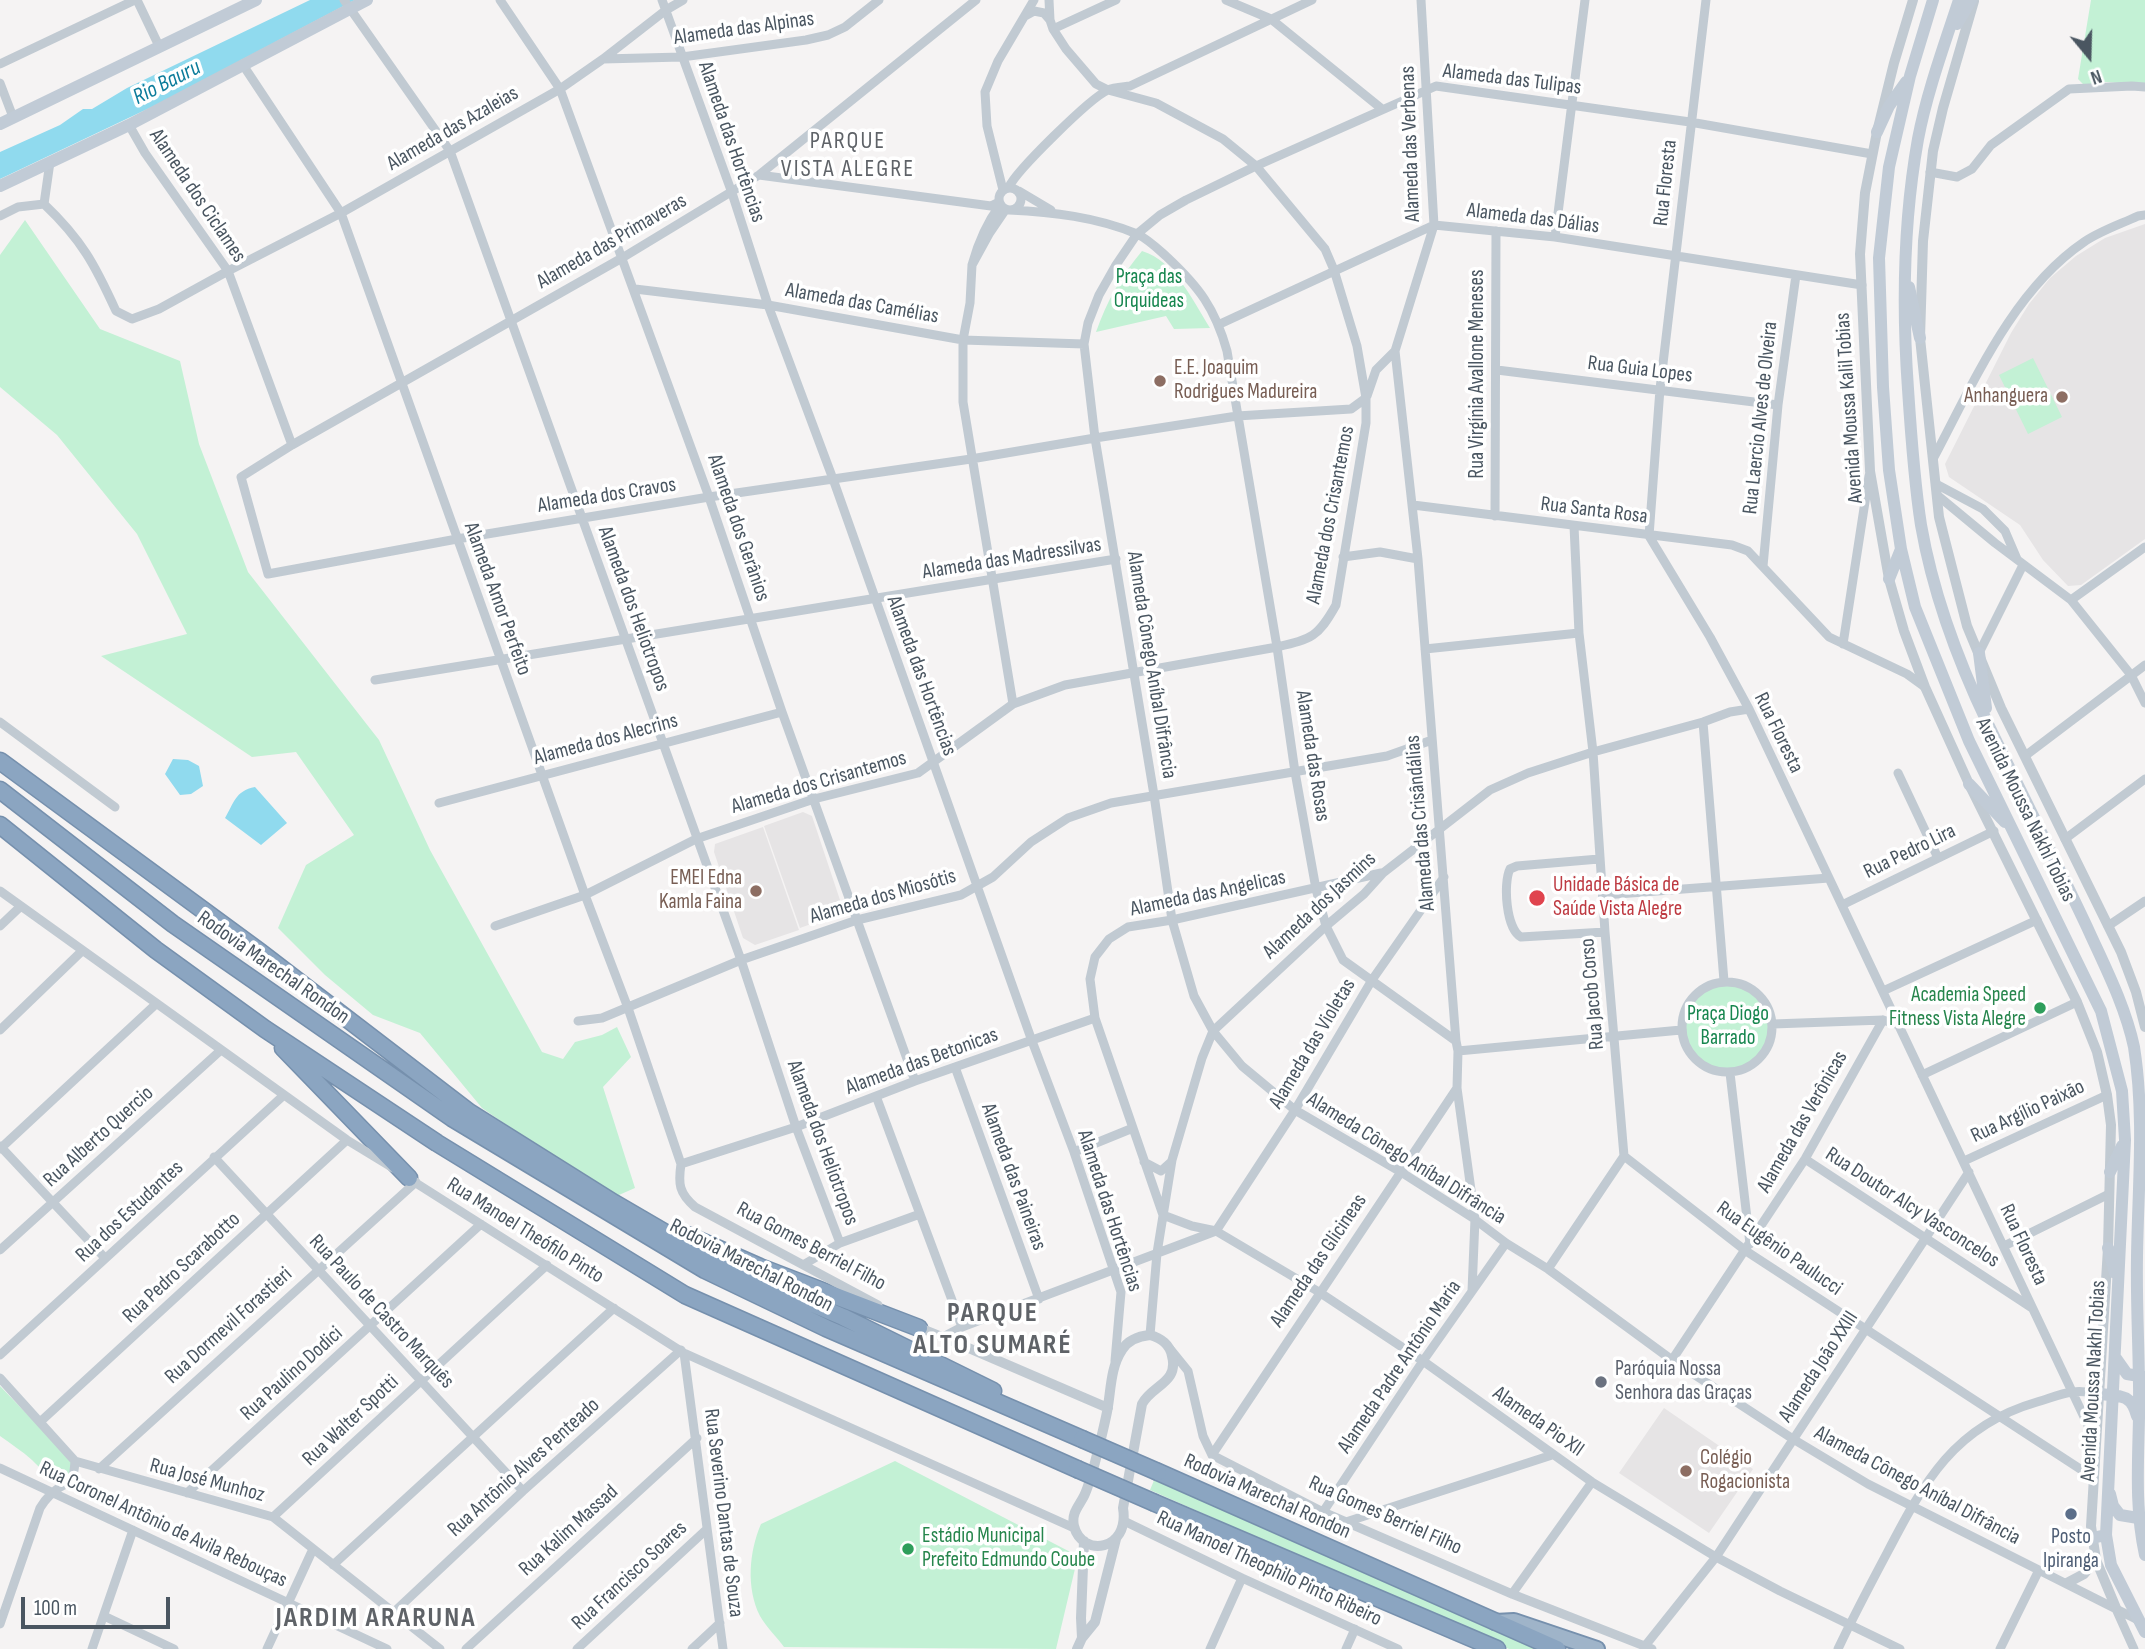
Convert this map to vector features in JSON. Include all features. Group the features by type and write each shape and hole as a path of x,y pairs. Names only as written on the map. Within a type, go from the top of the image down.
{"highway":[{"path":"0,761 260,952 469,1112 614,1203 717,1262 843,1317 963,1375 1006,1398 1049,1426"},
{"name":"Rodovia Marechal Rondon","path":"0,790 173,924 463,1125 705,1270 826,1328 1557,1649"},
{"path":"0,825 156,950 265,1028 437,1143 685,1295 1077,1469 1497,1649"},
{"path":"265,1028 412,1180"},
{"path":"614,1203 760,1267 919,1328"},
{"path":"1494,1622 1514,1621 1597,1649"}],"main road":[{"path":"0,124 256,0"},
{"path":"0,186 129,125 243,65 347,4 367,0"},
{"name":"Avenida Moussa Nakhl Tobias","path":"1933,0 1910,76 1889,167 1879,258 1889,470 1901,549 1916,607 1932,651 1969,741 2101,1011 2122,1091 2125,1140 2115,1357 2106,1395 2110,1450 2106,1535 2111,1565 2145,1632"},
{"name":"Avenida Moussa Nakhl Tobias","path":"1959,0 1927,100 1918,140 1903,262 1911,435 1922,527 1935,587 1954,646 1987,722 2121,1001 2132,1041 2144,1128 2137,1257 2142,1324 2137,1481 2145,1555"},
{"path":"1917,52 1923,61 1931,62 1940,58 1973,0"},
{"path":"1877,132 1889,106 1910,76 1921,79 1925,85 1927,100"},
{"path":"1903,262 1920,338"},
{"path":"1889,579 1901,549"},
{"path":"1979,653 1987,722"},
{"path":"1969,784 2012,830"},
{"path":"2043,890 2055,893 2063,887 2065,880"},
{"path":"2056,920 2064,911 2080,912"},
{"path":"2110,1172 2125,1140"},
{"path":"2108,1248 2118,1283"},
{"path":"2115,1357 2127,1374 2142,1377"},
{"path":"2106,1395 2125,1398 2134,1404 2139,1423"},
{"path":"2095,1444 2110,1450"},
{"path":"2137,1481 2145,1497"},
{"path":"2108,1487 2113,1506 2120,1515 2142,1519"},
{"path":"2092,1538 2106,1535"}],"street":[{"path":"0,64 136,0 159,46"},
{"name":"Alameda dos Gerânios","path":"499,0 560,89 635,289 782,712 915,1081"},
{"name":"Alameda das Hortências","path":"662,0 732,193 768,305 1074,1152 1121,1292 1114,1367"},
{"name":"Alameda das Azaleias","path":"44,204 68,227 95,264 117,312 132,319 159,309 341,214 560,89 683,0"},
{"name":"Alameda das Alpinas","path":"603,59 682,57 828,36 845,27 879,0"},
{"name":"Alameda das Primaveras","path":"241,477 292,445 732,193 759,175 975,0"},
{"path":"1034,0 998,61 985,92 987,126 998,180 1055,213"},
{"path":"1049,0 1051,25"},
{"path":"1051,25 1116,0"},
{"path":"1226,0 1271,19 1382,109"},
{"path":"1003,207 998,197 1011,189 1014,178 1083,109 1108,90 1130,86 1312,0"},
{"name":"Alameda das Verbenas","path":"1366,398 1376,370 1395,351 1434,225 1422,0"},
{"path":"1555,237 1585,0"},
{"name":"Rua Floresta","path":"1706,0 1660,389 1648,536 1710,638 1749,709 2072,1390 2095,1444"},
{"name":"Avenida Moussa Kalil Tobias","path":"1913,0 1877,132 1865,193 1860,254 1870,471 1889,579 1925,687 1969,784 2077,1002 2097,1052 2111,1125 2106,1395 2095,1444 2092,1538 2096,1560 2116,1608"},
{"path":"1973,0 1943,108 1930,172 1923,241 1920,338 1939,517 1967,626 2025,756 2108,926 2136,992 2145,1027"},
{"name":"Alameda dos Heliotropos","path":"347,4 450,151 741,960 796,1127 840,1243"},
{"path":"1023,17 1034,11 1044,13 1066,50 1097,84 1108,90 1156,103 1223,139 1256,166 1325,250 1334,270 1357,346 1366,398 1351,409 1237,416"},
{"name":"Alameda Amor Perfeito","path":"243,65 341,214 499,658 628,1008 681,1164"},
{"path":"0,83 13,117"},
{"name":"Alameda das Tulipas","path":"1084,344 1088,323 1099,295 1116,265 1137,234 1169,210 1256,166 1436,86 1690,122 1872,154"},
{"path":"1930,172 1957,177 1972,169 1992,145 2070,89 2132,86 2145,88"},
{"name":"Alameda dos Ciclames","path":"129,125 145,153 228,271 292,445"},
{"path":"0,216 18,207 44,204 50,162"},
{"path":"759,175 1016,208 1021,202 1011,189"},
{"path":"1013,704 963,402 962,340 970,303 972,265 988,221 1003,207 1055,213"},
{"name":"Alameda das Rosas","path":"1055,213 1103,223 1137,234 1154,245 1186,274 1206,298 1220,324 1227,351 1277,647 1295,772 1316,889 1326,926 1343,960 1455,1041"},
{"path":"1933,459 1994,345 2030,290 2085,241 2145,215"},
{"name":"Alameda das Dálias","path":"1220,324 1434,225 1555,237 1861,285"},
{"name":"Rua Virgínia Avallone Meneses","path":"1495,516 1496,231"},
{"name":"Rua Laercio Alves de Olveira","path":"1763,566 1778,405 1796,275"},
{"name":"Alameda das Camélias","path":"635,289 768,305 962,340 1084,344"},
{"name":"Alameda Cônego Aníbal Difrância","path":"1084,344 1095,438 1172,920 1195,996 1213,1031 1242,1066 1295,1110 1475,1219 1672,1360 1793,1439 1868,1484 2116,1608"},
{"name":"Alameda das Crisândálias","path":"1395,351 1418,559 1455,1041 1458,1051 1457,1088 1475,1219 1472,1292"},
{"name":"Rua Guia Lopes","path":"1497,370 1778,405"},
{"name":"Alameda dos Crisantemos","path":"495,926 585,895 696,839 814,799 918,773 1013,704 1065,685 1306,640 1324,628 1336,605 1366,423 1366,398"},
{"name":"Alameda dos Cravos","path":"241,477 268,574 709,497 971,459 1237,416"},
{"path":"1843,644 1870,471"},
{"path":"1937,489 2020,563 2071,600 2131,675 2145,703"},
{"path":"1937,489 1983,509 2005,531 2020,563 1979,653"},
{"name":"Rua Santa Rosa","path":"1413,505 1732,545 1748,551 1829,637 1907,674 1925,687"},
{"name":"Rua Jacob Corso","path":"1574,526 1579,633 1593,752 1599,859 1624,1156"},
{"path":"2071,600 2145,547"},
{"path":"1343,557 1380,552 1418,559"},
{"name":"Alameda das Madressilvas","path":"375,680 1116,559"},
{"path":"1425,649 1579,633"},
{"path":"2025,756 2145,665"},
{"name":"Alameda dos Jasmins","path":"1150,1335 1157,1253 1172,1160 1202,1058 1213,1031 1364,894 1382,873 1490,790 1528,773 1593,752 1730,712 1749,709"},
{"name":"Alameda dos Alecrins","path":"439,803 782,712"},
{"path":"0,722 115,807"},
{"path":"1703,722 1724,981"},
{"name":"Alameda dos Miosótis","path":"578,1021 602,1018 741,960 857,919 961,895 993,877 1031,842 1068,818 1111,803 1388,756 1432,740"},
{"path":"1898,773 1938,858"},
{"path":"2065,839 2145,779"},
{"name":"Rua Pedro Lira","path":"1842,905 1994,831"},
{"path":"1599,859 1517,866 1510,869 1506,877 1510,925 1521,937 1605,932"},
{"name":"Alameda das Angelicas","path":"1163,1215 1095,1018 1090,979 1095,957 1109,939 1128,927 1356,881 1382,873"},
{"name":"Alameda das Violetas","path":"1216,1231 1295,1110 1372,980 1444,877"},
{"path":"1604,895 1829,877"},
{"path":"1356,881 1364,894"},
{"name":"Rua Manoel Theófilo Pinto","path":"0,891 347,1140 682,1351 1074,1528"},
{"path":"2108,926 2145,901"},
{"path":"0,926 21,905"},
{"path":"1883,991 2037,919"},
{"path":"0,1030 82,951"},
{"path":"1724,981 1738,983 1757,993 1770,1010 1773,1024 1769,1045 1757,1062 1730,1073 1709,1069 1692,1056 1684,1044 1681,1030 1688,1003 1710,984 1724,981"},
{"path":"1922,1074 2077,1002"},
{"path":"105,1258 1,1147 156,1004"},
{"name":"Alameda das Betonicas","path":"681,1164 796,1127 915,1081 1095,1018"},
{"path":"1773,1024 1883,1020 1899,1025"},
{"name":"Alameda das Verônicas","path":"1672,1360 1805,1160 1883,1020"},
{"path":"1458,1051 1681,1030"},
{"name":"Rua Alberto Quercio","path":"0,1251 221,1050"},
{"name":"Alameda das Paineiras","path":"954,1067 1039,1299"},
{"path":"1730,1073 1748,1248"},
{"name":"Alameda das Glicineas","path":"1212,1454 1457,1088"},
{"name":"Rua Argílio Paixão","path":"1964,1161 2106,1095"},
{"name":"Rua dos Estudantes","path":"0,1355 284,1096"},
{"path":"876,1096 962,1327"},
{"path":"1074,1152 1133,1128"},
{"name":"Rua Pedro Scarabotto","path":"40,1422 347,1140"},
{"path":"1548,1269 1624,1156"},
{"name":"Rua Eugênio Paulucci","path":"1624,1156 1748,1248 1865,1329 2094,1478"},
{"name":"Rua Paulo de Castro Marquês","path":"214,1157 523,1491"},
{"path":"1144,1162 1161,1171 1172,1160"},
{"name":"Rua Doutor Alcy Vasconcelos","path":"1805,1160 2034,1310"},
{"name":"Rua Gomes Berriel Filho","path":"681,1164 678,1185 683,1196 695,1207 919,1328 1108,1408"},
{"name":"Alameda João XXIII","path":"1649,1647 1716,1557 1969,1172"},
{"name":"Rua Dormevil Forastieri","path":"99,1469 412,1180"},
{"path":"2004,1246 2109,1194"},
{"path":"803,1265 840,1243 920,1214"},
{"name":"Alameda Pio XII","path":"1163,1215 1192,1226 1216,1231 1319,1292 1592,1482 1716,1557 1900,1649"},
{"name":"Rua Paulino Dodici","path":"187,1493 481,1224"},
{"path":"943,1336 1216,1231"},
{"name":"Alameda Padre Antônio Maria","path":"1323,1512 1506,1243"},
{"name":"Rua Walter Spotti","path":"273,1517 547,1265"},
{"path":"333,1565 614,1308"},
{"path":"1171,1350 1174,1361 1171,1376 1152,1391 1142,1404 1121,1533 1116,1539 1101,1546 1084,1541 1074,1528 1075,1511 1089,1485 1108,1408 1114,1367 1123,1348 1136,1338 1150,1335 1162,1340 1171,1350 1188,1371 1203,1436 1212,1454"},
{"name":"Rua Severino Dantas de Souza","path":"682,1351 697,1438 723,1649"},
{"name":"Rua Antônio Alves Penteado","path":"393,1613 523,1491 682,1351"},
{"name":"Rua Severino Dantas de Souza","path":"688,1381 695,1366 702,1361"},
{"name":"Rua José Munhoz","path":"0,1378 75,1461 273,1517 440,1649"},
{"path":"1838,1649 1911,1506 1934,1470 1956,1447 1985,1424 2017,1407 2072,1390 2106,1395"},
{"name":"Rua Kalim Massad","path":"466,1649 697,1438"},
{"name":"Rua Gomes Berriel Filho","path":"1212,1454 1323,1512 1512,1594 1649,1647"},
{"path":"1346,1522 1552,1455"},
{"path":"0,1624 40,1508 52,1492 68,1484 74,1476 75,1461"},
{"name":"Rua Coronel Antônio de Avila Rebouças","path":"0,1468 387,1649"},
{"path":"1512,1594 1592,1482"},
{"name":"Rua Manoel Theophilo Pinto Ribeiro","path":"1124,1521 1398,1649"},
{"name":"Rua Francisco Soares","path":"577,1649 707,1529"},
{"path":"92,1649 133,1530"},
{"path":"1077,1649 1095,1622 1116,1539"},
{"path":"1082,1638 1084,1541"},
{"path":"267,1649 313,1549"},
{"path":"2067,1583 2084,1574 2096,1560"},
{"path":"2000,1649 2039,1570"},
{"path":"1210,1649 1242,1578"},
{"path":"2116,1608 2138,1620"},
{"path":"2116,1608 2132,1644"},
{"path":"104,1616 174,1649"},
{"path":"692,1649 720,1623"},
{"path":"1346,1649 1355,1629"}],"shaded area":[{"name":"Anhanguera","path":"2145,224 2145,539 2081,585 2068,586 2043,560 2020,525 1949,477 1945,464 2011,333 2050,278 2076,256 2105,238"},
{"path":"803,812 812,816 842,906 836,915 800,928 764,826"},
{"name":"EMEI Edna Kamla Faina","path":"763,827 799,930 755,945 743,938 714,852 715,844"},
{"name":"Colégio Rogacionista","path":"1664,1408 1753,1469 1709,1533 1619,1473"}],"green space":[{"path":"2091,0 2145,0 2145,85 2106,82 2084,85 2078,79"},
{"path":"25,220 100,329 180,361 199,444 248,572 379,740 430,850 542,1052 563,1059 575,1042 602,1035 617,1027 631,1057 603,1087 635,1188 612,1198 482,1108 420,1033 373,1015 325,975 278,928 306,865 354,835 296,752 252,757 101,656 187,634 137,534 57,435 0,387 0,255"},
{"name":"Praça das Orquideas","path":"1142,251 1154,256 1174,273 1210,328 1174,329 1166,316 1096,332 1115,289"},
{"path":"2033,358 2062,417 2028,434 1999,375"},
{"name":"Praça Diogo Barrado","path":"1719,984 1735,984 1758,996 1767,1010 1770,1027 1767,1044 1758,1058 1735,1070 1719,1070 1703,1063 1691,1051 1684,1035 1684,1019 1691,1003 1703,991"},
{"path":"0,1386 73,1462 70,1474 65,1480 60,1482 49,1477 0,1436"},
{"name":"Estádio Municipal Prefeito Edmundo Coube","path":"895,1461 1078,1556 1056,1649 784,1647 760,1616 753,1594 752,1558 761,1524"},
{"path":"1155,1478 1541,1649 1509,1649 1150,1490"}],"water":[{"name":"Rio Bauru","path":"310,0 355,0 158,104 0,179 0,152 60,125 83,109 92,109 127,88"},
{"path":"173,759 188,760 199,766 203,786 191,794 180,795 165,774"},
{"path":"255,787 287,823 261,845 225,818 239,795"}],"place":[{"name":"E.E. Joaquim Rodrigues Madureira","path":"1160,381"},
{"name":"Anhanguera","path":"2062,397"},
{"name":"EMEI Edna Kamla Faina","path":"756,891"},
{"name":"Unidade Básica de Saúde Vista Alegre","path":"1537,898"},
{"name":"Academia Speed Fitness Vista Alegre","path":"2040,1008"},
{"name":"Paróquia Nossa Senhora das Graças","path":"1601,1382"},
{"name":"Colégio Rogacionista","path":"1686,1471"},
{"name":"Posto Ipiranga","path":"2071,1514"},
{"name":"Estádio Municipal Prefeito Edmundo Coube","path":"908,1549"}],"district":[{"name":"PARQUE VISTA ALEGRE","path":"848,156"},
{"name":"PARQUE ALTO SUMARÉ","path":"993,1330"},
{"name":"JARDIM ARARUNA","path":"376,1619"}]}
